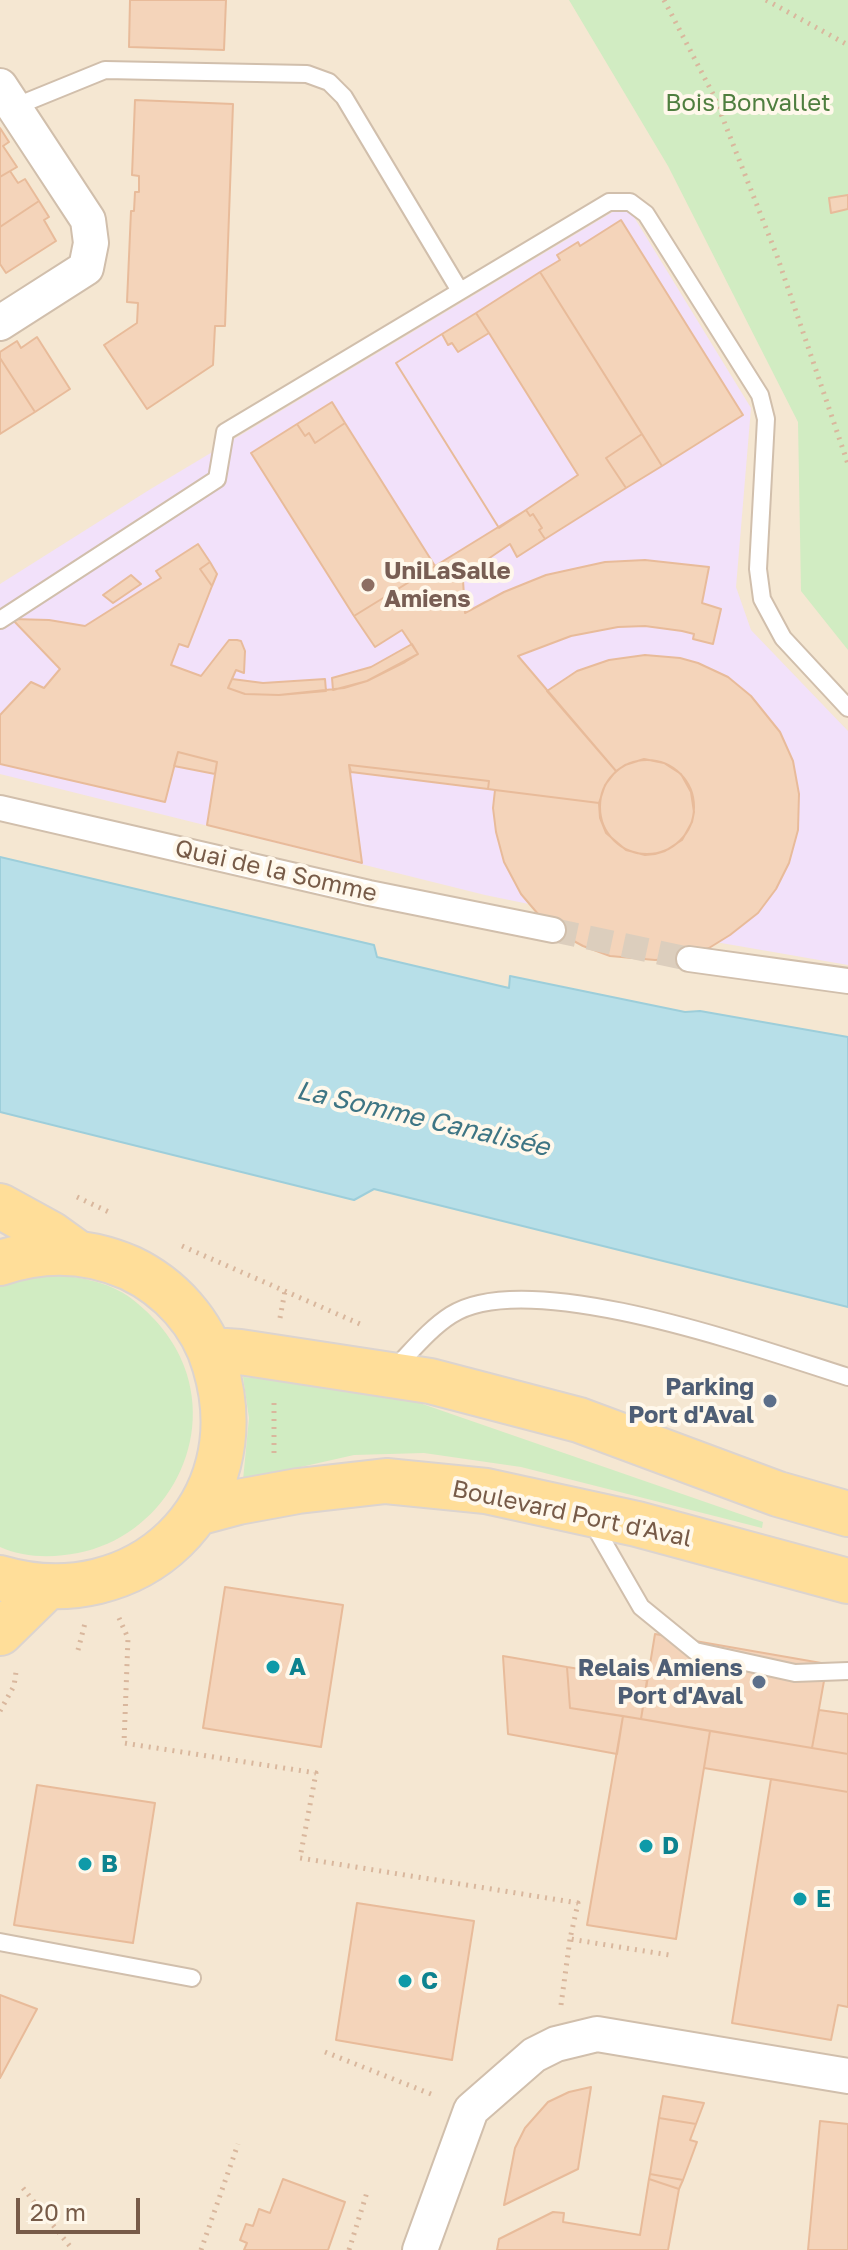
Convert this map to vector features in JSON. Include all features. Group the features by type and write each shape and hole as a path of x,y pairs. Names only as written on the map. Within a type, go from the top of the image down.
{"main road":[{"path":"0,1206 51,1234 76,1252"},
{"path":"0,1263 27,1253 76,1252 110,1260 142,1274 170,1294 193,1320 211,1350 223,1391 225,1433 216,1474 197,1513 172,1543 139,1566 102,1582 75,1587 47,1587 0,1578"},
{"path":"211,1350 430,1381 579,1420 778,1494 848,1514"},
{"name":"Boulevard Port d'Aval","path":"197,1513 298,1491 386,1481 486,1491 588,1513 848,1581"},
{"path":"9,1647 47,1587"}],"street":[{"path":"0,323 86,268 91,243 88,220 7,97"},
{"name":"Quai de la Somme","path":"0,808 353,889 553,930"},
{"path":"689,959 848,981"},
{"path":"420,2250 471,2110 534,2055 556,2044 597,2034 848,2076"}],"lane":[{"path":"7,97 105,70 307,74 329,82 344,97 460,291"},
{"path":"0,620 217,479 225,432 609,202 630,202 646,214 760,395 766,419 758,569 762,599 783,638 848,708"},
{"path":"390,1374 451,1314 489,1300 539,1299 678,1323 848,1377"},
{"path":"588,1513 641,1607 695,1651 795,1673 848,1671"},
{"path":"0,1942 192,1978"}],"path":[{"path":"664,0 714,96 777,256 848,464"},
{"path":"766,0 848,45"},
{"path":"102,1582 128,1638 124,1743 316,1773 300,1858 578,1903 556,2044"},
{"path":"0,1711 14,1686 9,1647"},
{"path":"570,1939 669,1955"},
{"path":"325,2052 471,2110"},
{"path":"201,2250 238,2144"},
{"path":"23,2188 72,2248 80,2250"},
{"path":"349,2250 368,2189"}],"shaded area":[{"path":"0,0 848,0 848,2250 0,2250"},
{"name":"UniLaSalle Amiens","path":"626,204 751,408 736,587 751,630 848,731 848,965 704,940 485,895 0,774 0,584 149,490"}],"green space":[{"name":"Bois Bonvallet","path":"569,0 848,0 848,650 801,591 798,422 668,166"},
{"path":"45,1273 91,1280 112,1287 132,1299 169,1337 184,1366 192,1397 192,1427 186,1457 174,1484 156,1508 134,1528 108,1544 59,1556 29,1555 0,1547 0,1283"},
{"path":"243,1377 349,1387 411,1400 763,1522 762,1528 521,1467 424,1453 354,1455 243,1480 249,1418"}],"water":[{"name":"La Somme Canalisée","path":"0,857 374,945 377,957 509,988 510,976 685,1012 700,1011 848,1037 848,1307 374,1189 354,1200 0,1112"}],"building":[{"path":"130,0 226,0 224,50 129,47"},
{"path":"135,100 233,104 225,326 215,326 213,365 147,409 104,345 137,323 138,303 127,302 131,211 134,211 135,192 139,192 139,176 132,175"},
{"path":"0,128 9,142 3,146 17,167 0,177"},
{"path":"10,171 18,183 25,179 39,201 0,227 0,177"},
{"path":"848,195 848,209 831,213 829,198"},
{"path":"39,201 49,217 44,220 56,241 6,273 0,264 0,227"},
{"path":"621,220 743,415 662,466 540,272 560,260 557,255 578,242 580,246"},
{"path":"540,272 642,434 606,458 626,488 545,539 533,514 530,516 526,510 499,528 396,363 442,334 448,345 452,343 458,352 489,333 476,313"},
{"path":"476,313 489,333 458,352 452,343 448,345 442,334"},
{"path":"489,333 578,475 499,528 396,363 442,334 448,345 452,343 458,352"},
{"path":"37,337 70,389 35,412 0,358 0,352 17,341 21,348"},
{"path":"0,358 35,412 0,434"},
{"path":"332,402 345,423 315,443 309,433 305,436 297,424"},
{"path":"345,423 435,566 354,616 251,453 297,424 305,436 309,433 315,443"},
{"path":"642,434 662,466 626,488 606,458"},
{"path":"526,510 530,516 533,514 545,539 517,557 510,544 488,559 471,579 463,580 465,613 504,592 546,575 605,562 645,560 709,567 702,603 721,609 713,644 693,639 694,634 682,631 645,626 618,627 571,636 518,656 616,771 605,785 599,803 488,789 489,781 349,765 362,863 207,825 217,762 178,752 165,802 0,764 0,715 31,682 44,688 60,669 12,619 49,620 85,626 161,578 156,571 198,544 210,562 200,569 212,586 188,647 179,644 171,665 201,676 229,640 237,640 241,641 245,651 244,673 236,670 228,688 245,694 279,695 344,688 367,681 418,654 402,630 375,647 354,616"},
{"path":"210,562 217,574 212,586 200,569"},
{"path":"131,575 141,584 113,603 103,595"},
{"path":"412,644 418,654 405,662 367,681 333,690 332,678 371,667"},
{"path":"645,655 698,663 728,677 751,696 780,732 793,761 799,794 798,830 789,863 776,889 758,913 709,948 655,960 610,956 557,932 521,894 504,862 493,808 495,790 599,803 600,818 606,833 626,850 655,854 682,840 694,812 691,792 681,774 664,763 644,759 616,771 547,691 577,671 609,660"},
{"path":"232,679 263,683 325,679 326,691 245,694 228,688"},
{"path":"178,752 217,762 215,774 174,766"},
{"path":"638,760 656,760 681,773 691,789 694,807 691,825 681,841 656,854 638,854 613,841 600,816 600,798 613,773"},
{"path":"349,765 489,781 488,789 351,772"},
{"name":"A","path":"225,1587 343,1605 321,1747 203,1728"},
{"path":"655,1634 827,1664 812,1748 641,1719"},
{"path":"503,1656 567,1667 570,1708 623,1716 617,1754 508,1734"},
{"path":"567,1667 647,1680 641,1719 570,1708"},
{"path":"819,1710 848,1714 848,1754 812,1748"},
{"name":"D","path":"623,1716 710,1731 676,1939 587,1925"},
{"path":"710,1731 848,1754 848,1792 704,1768"},
{"name":"E","path":"771,1779 848,1792 848,2007 838,2005 831,2040 732,2023"},
{"name":"B","path":"37,1785 155,1803 133,1943 14,1925"},
{"name":"C","path":"357,1903 474,1921 452,2060 336,2040"},
{"path":"0,1995 37,2009 0,2078"},
{"path":"591,2087 578,2169 504,2205 515,2148 525,2128 548,2102 569,2092"},
{"path":"663,2096 704,2103 696,2124 659,2118"},
{"path":"659,2118 696,2124 690,2140 697,2142 683,2180 650,2174"},
{"path":"820,2121 848,2124 848,2250 808,2250"},
{"path":"650,2174 683,2180 679,2189 649,2179"},
{"path":"283,2179 345,2202 328,2250 244,2250 247,2243 240,2240 246,2224 253,2226 259,2209 270,2213"},
{"path":"649,2179 679,2189 668,2250 497,2250 499,2239 553,2212 564,2213 563,2222 640,2235"}],"tunnel":[{"path":"553,930 689,959"}],"place":[{"name":"UniLaSalle Amiens","path":"368,585"},
{"name":"Parking Port d'Aval","path":"770,1401"},
{"name":"A","path":"273,1667"},
{"name":"Relais Amiens Port d'Aval","path":"759,1682"},
{"name":"D","path":"646,1846"},
{"name":"B","path":"85,1864"},
{"name":"E","path":"800,1899"},
{"name":"C","path":"405,1981"}]}
